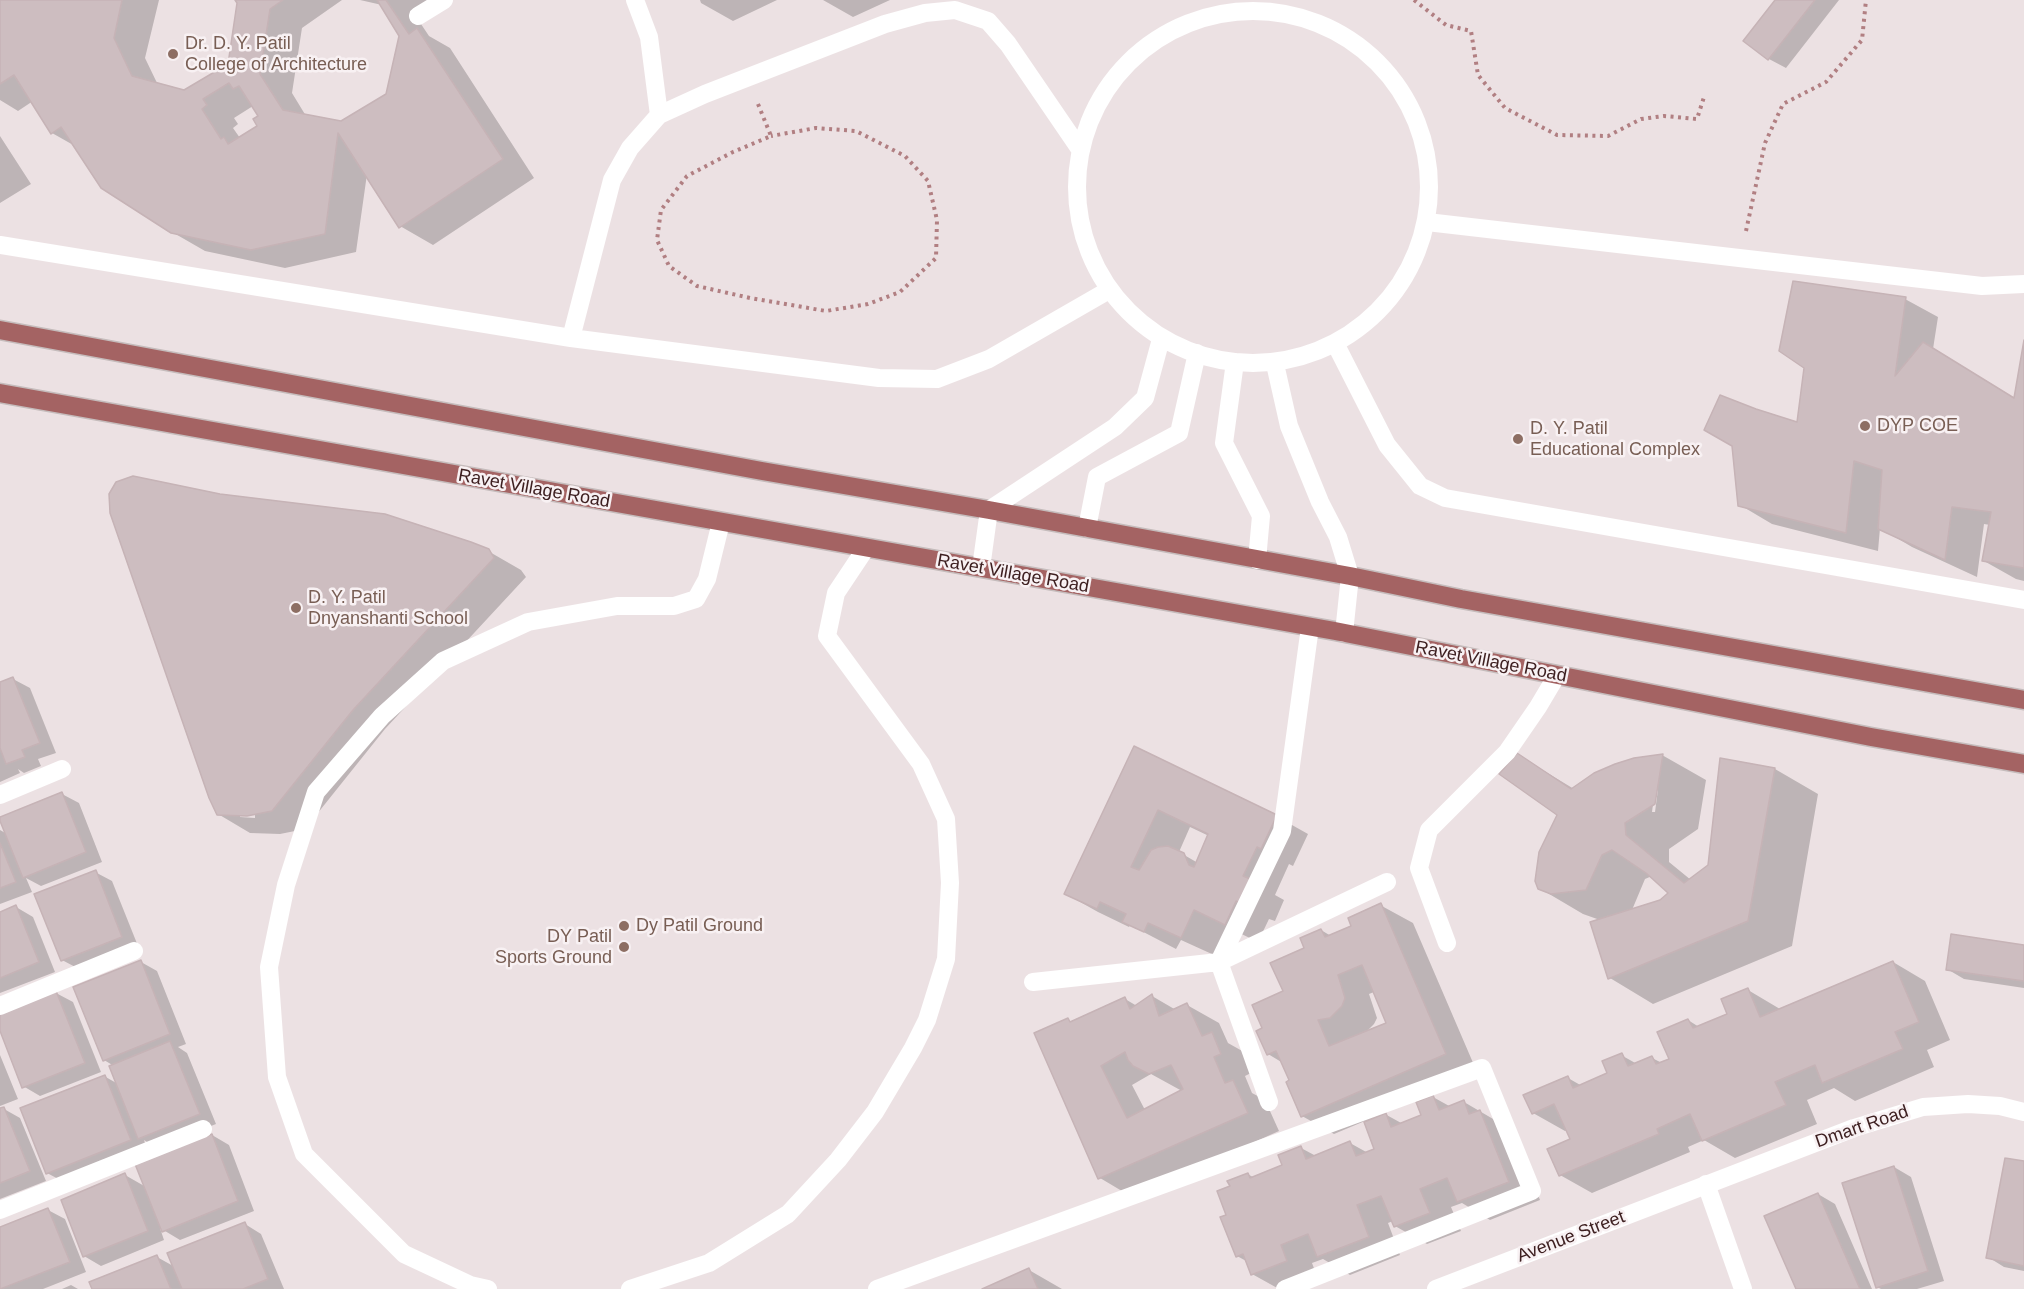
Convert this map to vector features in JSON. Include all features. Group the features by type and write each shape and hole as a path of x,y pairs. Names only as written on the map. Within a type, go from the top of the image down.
{"main road":[{"path":"0,330 750,469 1350,576 1461,599 2024,700"},
{"name":"Ravet Village Road","path":"0,393 1344,633 1871,737 2024,764"}],"street":[{"path":"418,16 444,0"},
{"path":"635,0 649,37 659,115"},
{"path":"571,338 612,180 630,148 659,115 885,24 960,5 988,21 1008,44 1079,148"},
{"path":"1293,7 1342,34 1384,69 1414,114 1428,167 1427,222 1409,272 1378,314 1336,345 1306,357 1275,364 1216,361 1161,339 1132,317 1109,290 1086,246 1076,198 1079,148 1100,96 1135,54 1182,24 1235,10 1293,7"},
{"path":"1427,222 1982,286 2024,284"},
{"path":"0,245 571,338 879,378 937,379 989,359 1109,290"},
{"path":"981,568 989,510 1115,427 1145,398 1161,339"},
{"path":"1336,345 1387,445 1420,486 1444,498 2024,600"},
{"path":"1087,528 1097,477 1179,433 1197,353"},
{"path":"1235,362 1224,443 1262,516 1257,560"},
{"path":"1275,364 1289,426 1320,502 1338,537 1350,576 1344,633"},
{"path":"488,1289 470,1285 404,1254 304,1154 277,1077 269,967 286,885 315,792 382,716 443,661 528,622 617,606 674,606 696,599 706,579 721,522"},
{"path":"630,1289 709,1263 788,1214 838,1160 875,1112 927,1020 946,959 950,883 946,819 921,764 827,636 836,593 866,548"},
{"path":"1269,1102 1219,962 1282,831 1310,627"},
{"path":"1448,943 1419,868 1429,830 1507,752 1557,675"},
{"path":"0,795 62,769"},
{"path":"1033,982 1219,962 1387,882"},
{"path":"0,1006 134,951"},
{"path":"877,1289 1482,1068 1532,1191 1285,1289"},
{"name":"Dmart Road","path":"1706,1184 1854,1128 1923,1107 1968,1104 2000,1106 2024,1112"},
{"path":"0,1210 203,1129"},
{"path":"1706,1184 1743,1289"},
{"name":"Avenue Street","path":"1436,1289 1706,1184"}],"path":[{"path":"1414,0 1446,25 1471,31 1478,75 1505,108 1557,135 1608,136 1641,119 1664,116 1697,119 1704,97"},
{"path":"1740,258 1765,143 1783,104 1826,82 1862,40 1866,0"},
{"path":"747,78 771,136"},
{"path":"816,128 856,131 905,156 928,181 937,220 936,258 900,292 868,304 826,311 697,286 669,266 657,240 661,210 687,176 732,152 771,136 816,128"}],"building":[{"path":"0,0 122,0 114,38 132,76 184,90 228,64 237,3 235,0 283,0 270,9 260,74 283,110 341,121 386,94 399,36 377,0 386,0 409,34 417,28 503,159 399,228 338,133 325,234 251,250 171,233 101,188 61,127 51,134 14,75 0,84","holes":["229,83 233,89 239,86 258,116 253,119 257,126 228,144 224,137 221,139 202,109 207,105 203,99"]},
{"path":"1775,0 1815,0 1768,60 1743,41"},
{"name":"DYP COE","path":"1793,281 1906,297 1895,376 1923,342 2014,398 2024,340 2024,568 1982,561 1991,512 1952,507 1945,560 1878,529 1882,470 1854,461 1846,533 1738,506 1732,446 1704,430 1720,395 1797,422 1804,368 1779,351"},
{"name":"D. Y. Patil Dnyanshanti School","path":"133,476 220,494 385,514 489,549 494,558 353,710 272,811 247,816 217,815 209,798 110,513 109,494 116,482"},
{"path":"13,677 40,743 22,750 25,757 6,764 0,748 0,682"},
{"path":"1134,746 1277,815 1261,849 1257,847 1243,876 1253,880 1242,904 1236,901 1225,925 1194,910 1181,938 1148,923 1144,932 1122,922 1126,914 1100,902 1097,909 1064,894","holes":["1158,810 1208,834 1194,867 1189,865 1184,853 1168,846 1151,850 1139,870 1131,867"]},
{"path":"1517,753 1571,789 1594,773 1615,764 1634,758 1663,754 1655,804 1625,823 1626,835 1684,883 1708,865 1720,758 1775,768 1748,921 1608,979 1590,922 1660,900 1668,893 1646,873 1612,850 1602,855 1586,890 1551,894 1538,889 1535,881 1539,852 1557,815 1499,774"},
{"path":"62,792 86,852 23,878 0,817"},
{"path":"0,843 16,882 0,888"},
{"path":"96,870 122,937 61,961 34,894"},
{"path":"1381,903 1446,1054 1301,1117 1286,1082 1289,1080 1276,1051 1267,1055 1256,1031 1262,1028 1252,1005 1283,991 1270,963 1304,948 1300,938 1321,929 1325,937 1351,926 1348,918","holes":["1362,965 1386,1023 1329,1046 1318,1020 1330,1018 1342,1006 1345,998 1338,975"]},
{"path":"16,905 39,962 0,978 0,912"},
{"path":"1951,934 2024,945 2024,981 1946,970"},
{"path":"141,960 170,1034 103,1061 73,987"},
{"path":"1893,961 1919,1022 1895,1032 1903,1049 1822,1083 1815,1065 1775,1082 1786,1105 1702,1141 1690,1114 1657,1129 1659,1134 1559,1176 1547,1149 1570,1139 1554,1104 1532,1114 1523,1095 1568,1076 1573,1088 1607,1073 1602,1061 1622,1053 1628,1066 1652,1056 1656,1064 1669,1059 1657,1032 1688,1019 1693,1028 1727,1014 1721,999 1748,988 1760,1017"},
{"path":"56,991 85,1063 22,1088 0,1031 0,1013"},
{"path":"1152,994 1159,1016 1187,1003 1202,1036 1212,1032 1221,1054 1214,1057 1225,1083 1233,1080 1248,1113 1098,1179 1034,1033 1068,1018 1070,1022 1125,997 1130,1009","holes":["1125,1052 1133,1066 1149,1074 1171,1065 1183,1089 1127,1118 1101,1066"]},
{"path":"170,1041 200,1114 138,1139 109,1066"},
{"path":"105,1075 131,1140 46,1174 20,1108"},
{"path":"1433,1095 1439,1110 1464,1100 1469,1114 1480,1110 1509,1182 1457,1202 1447,1178 1420,1189 1430,1213 1394,1227 1381,1196 1357,1205 1369,1237 1317,1257 1308,1234 1281,1245 1287,1261 1251,1275 1243,1254 1236,1257 1220,1217 1226,1215 1217,1191 1230,1186 1227,1181 1248,1173 1250,1178 1282,1165 1278,1155 1301,1146 1306,1159 1350,1141 1356,1156 1374,1149 1364,1122 1386,1113 1391,1127 1421,1115 1416,1102"},
{"path":"4,1107 30,1171 0,1183 0,1108"},
{"path":"212,1134 238,1201 162,1232 135,1164"},
{"path":"2005,1158 2024,1161 2024,1266 1986,1258"},
{"path":"1894,1166 1928,1271 1876,1288 1842,1183"},
{"path":"125,1173 148,1231 83,1257 61,1200"},
{"path":"1818,1193 1860,1289 1796,1289 1764,1216"},
{"path":"48,1208 70,1262 0,1289 0,1227"},
{"path":"245,1222 268,1279 243,1289 182,1289 167,1253"},
{"path":"157,1255 171,1289 92,1289 89,1282"},
{"path":"1029,1268 1038,1289 982,1289"}],"place":[{"name":"Dr. D. Y. Patil College of Architecture","path":"173,54"},
{"name":"DYP COE","path":"1865,426"},
{"name":"D. Y. Patil Educational Complex","path":"1518,439"},
{"name":"D. Y. Patil Dnyanshanti School","path":"296,608"},
{"name":"Dy Patil Ground","path":"624,926"},
{"name":"DY Patil Sports Ground","path":"624,947"}]}
